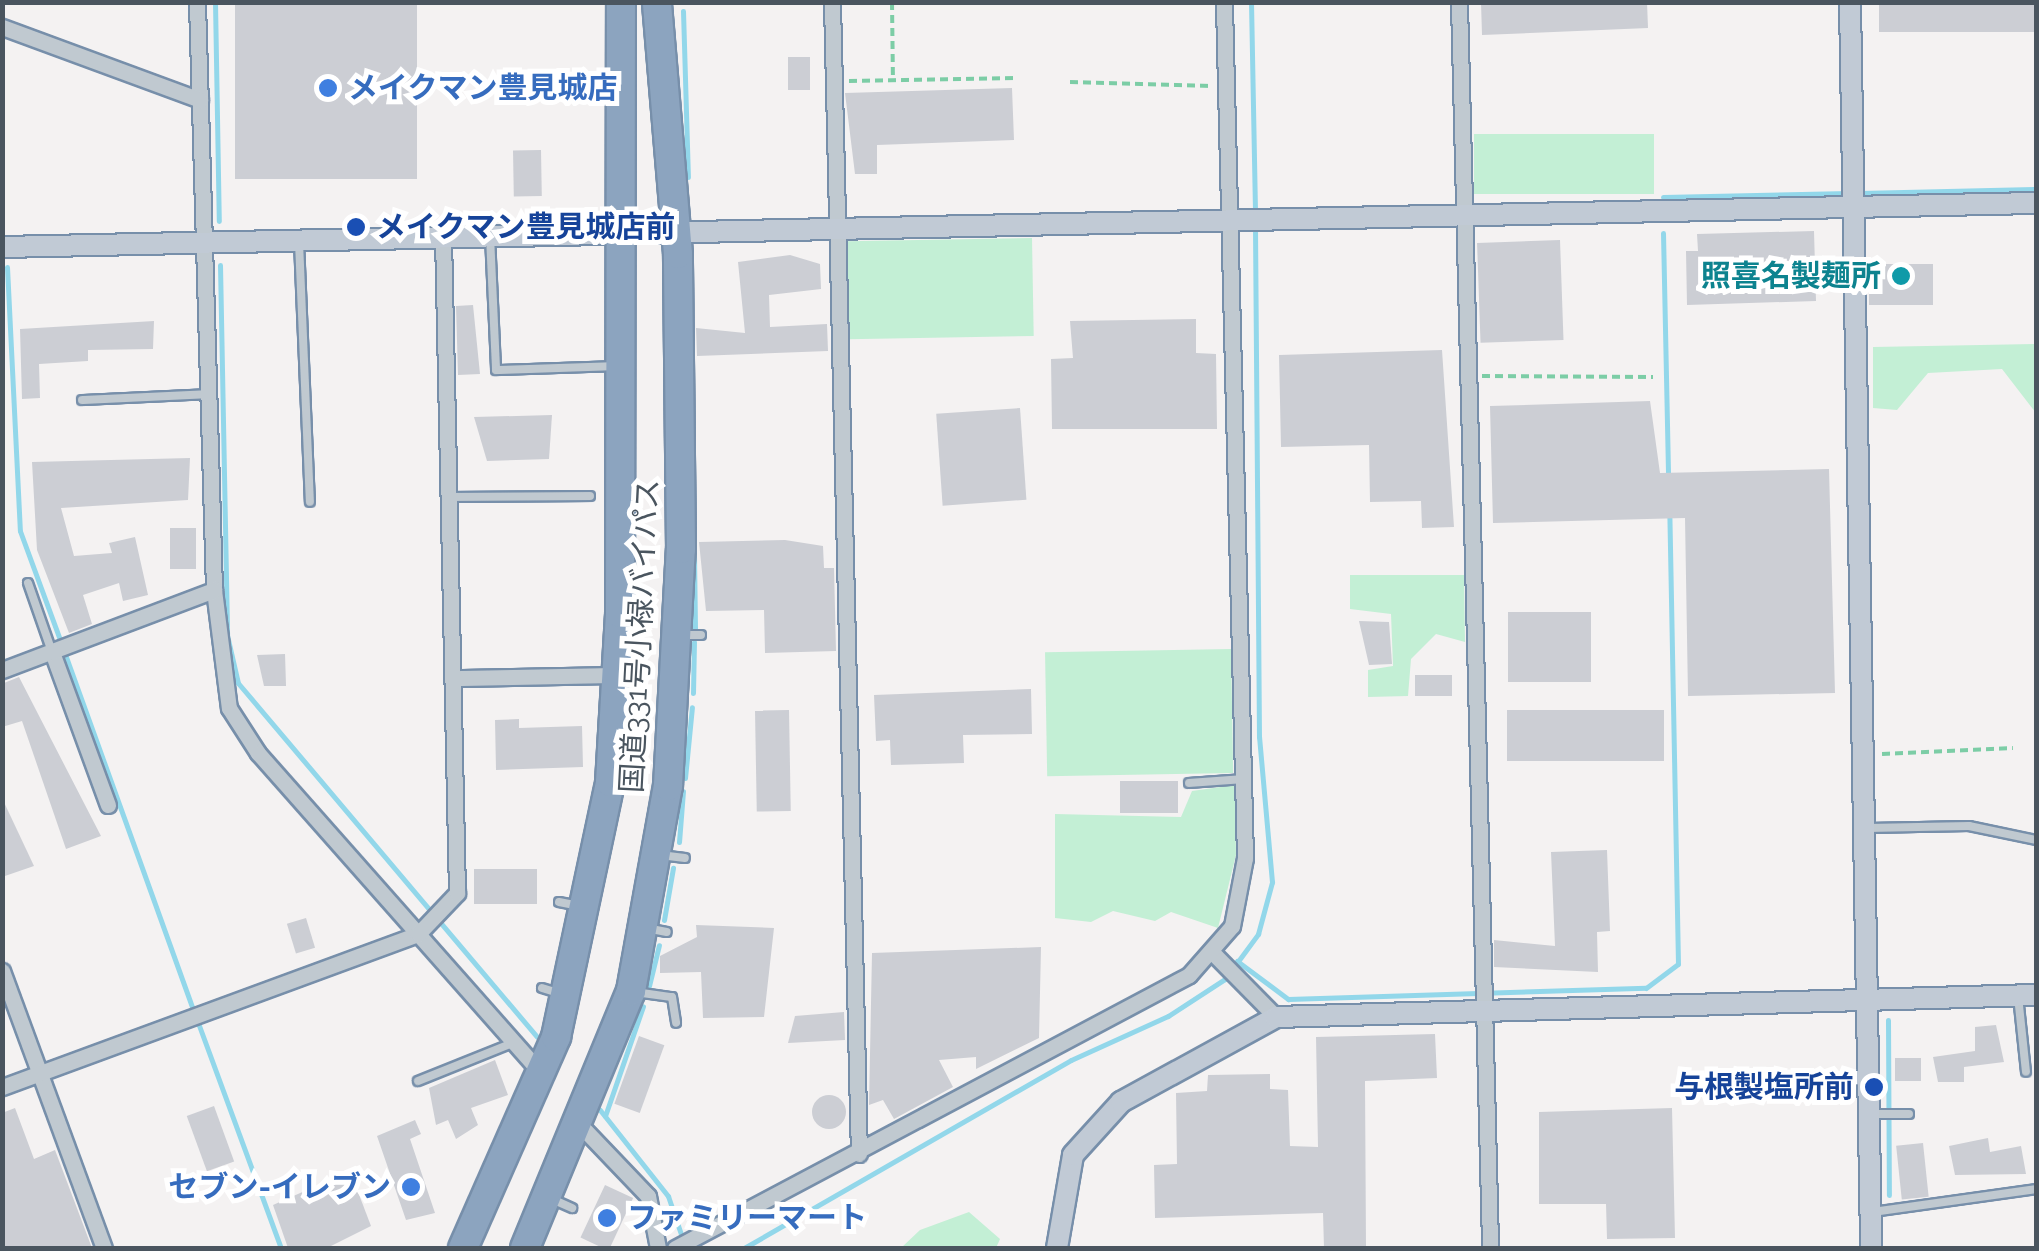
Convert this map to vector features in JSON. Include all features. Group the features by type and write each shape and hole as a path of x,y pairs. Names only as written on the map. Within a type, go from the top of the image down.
{"highway":[{"name":"国道331号小禄バイパス","path":"463,1248 493,1164 542,1074 554,992 589,908 618,675 621,2"},
{"name":"国道331号小禄バイパス","path":"525,1248 561,1203 581,1126 657,930 673,856 690,635 676,228 657,2"}],"street":[{"path":"198,2 214,590 222,678 245,736 542,1074"},
{"path":"832,2 859,1154"},
{"path":"674,1248 859,1154 1214,954 1242,897 1244,779 1224,2"},
{"path":"1459,2 1490,1248"},
{"path":"1850,2 1866,998 1872,1114 1868,1212 1872,1248"},
{"path":"2,27 200,100"},
{"path":"2,248 838,222 2036,203"},
{"path":"2,1087 421,932 444,913 462,875 442,234"},
{"path":"2,670 214,590"},
{"path":"52,652 108,804"},
{"path":"458,678 618,675"},
{"path":"1214,954 1276,1017"},
{"path":"2,970 104,1248"},
{"path":"1057,1248 1072,1155 1121,1102 1276,1017 2027,996"},
{"path":"581,1126 648,1196 658,1248"}],"lane":[{"path":"490,232 496,370 617,366"},
{"path":"299,238 310,502"},
{"path":"82,400 210,394"},
{"path":"452,497 590,496"},
{"path":"28,583 52,652"},
{"path":"1189,783 1244,779"},
{"path":"1864,828 1969,826 2036,840"},
{"path":"559,902 589,908"},
{"path":"630,992 672,997 676,1023"},
{"path":"2026,1072 2027,996"},
{"path":"418,1081 515,1042"},
{"path":"1872,1114 1908,1114"},
{"path":"1868,1212 2036,1189"}],"path":[{"path":"892,2 893,80"},
{"path":"834,82 1016,78"},
{"path":"1070,82 1226,86"},
{"path":"1467,376 1653,378"},
{"path":"1862,757 2013,748"}],"green space":[{"path":"1474,134 1654,134 1654,194 1474,194"},
{"path":"1032,238 1034,336 848,339 846,241"},
{"path":"2036,344 2036,413 2002,369 1928,373 1897,410 1873,408 1873,347"},
{"path":"1350,575 1464,575 1465,642 1436,634 1411,659 1408,696 1368,697 1368,670 1393,666 1391,614 1350,609"},
{"path":"1231,649 1233,773 1047,776 1045,652"},
{"path":"1235,785 1236,855 1218,928 1171,912 1155,921 1113,911 1091,922 1055,918 1055,814 1181,817 1192,791"},
{"path":"969,1212 1000,1239 996,1248 901,1248 920,1230"}],"building":[{"name":"メイクマン豊見城店","path":"235,2 417,2 417,179 235,179"},
{"path":"1481,2 1647,2 1648,28 1482,35"},
{"path":"1879,2 2036,2 2036,32 1879,32"},
{"path":"788,57 810,57 810,90 788,90"},
{"path":"1012,88 1014,140 877,145 877,174 855,174 845,93"},
{"path":"513,150 541,150 542,196 514,196"},
{"path":"1814,231 1816,301 1687,305 1686,251 1698,251 1697,234"},
{"path":"1560,240 1563,340 1481,343 1477,243"},
{"path":"790,255 820,264 821,289 769,295 770,327 827,324 828,351 697,356 696,328 745,333 738,262"},
{"name":"照喜名製麺所","path":"1869,264 1933,264 1933,305 1869,305"},
{"path":"473,305 480,374 458,375 456,306"},
{"path":"1196,319 1196,353 1216,354 1217,429 1052,429 1051,359 1073,358 1070,321"},
{"path":"154,321 153,349 88,350 88,361 39,364 40,398 22,399 20,329"},
{"path":"1442,350 1454,527 1422,528 1421,501 1370,502 1369,445 1281,447 1279,355"},
{"path":"1650,401 1660,473 1829,469 1835,693 1688,696 1685,518 1493,523 1490,406"},
{"path":"1020,408 1026,500 943,506 936,414"},
{"path":"552,415 549,459 487,461 474,417"},
{"path":"190,458 188,500 61,508 74,556 112,553 109,543 135,537 148,595 123,601 119,583 83,595 92,624 69,633 37,550 32,462"},
{"path":"170,528 196,528 196,569 170,569"},
{"path":"785,540 823,546 824,568 834,568 836,651 765,653 764,610 706,611 699,542"},
{"path":"1508,612 1591,612 1591,682 1508,682"},
{"path":"1359,621 1389,622 1392,664 1369,665"},
{"path":"285,654 286,686 264,686 257,655"},
{"path":"1415,675 1452,675 1452,696 1415,696"},
{"path":"19,677 101,836 66,849 22,721 2,727 4,683"},
{"path":"1031,689 1032,734 963,735 964,763 891,765 890,740 876,741 874,695"},
{"path":"789,710 791,811 757,812 755,711"},
{"path":"1507,710 1664,710 1664,761 1507,761"},
{"path":"519,719 519,728 582,726 583,767 496,770 495,720"},
{"path":"1120,781 1178,781 1178,813 1120,813"},
{"path":"2,798 34,866 2,877"},
{"path":"1607,850 1610,931 1597,932 1598,972 1494,967 1494,940 1555,946 1551,852"},
{"path":"474,869 537,869 537,904 474,904"},
{"path":"306,918 315,948 296,953 287,924"},
{"path":"696,925 774,928 764,1017 703,1018 701,972 660,973 660,956 697,937"},
{"path":"1041,947 1039,1038 976,1069 976,1057 939,1060 953,1087 894,1119 883,1100 869,1105 872,953"},
{"path":"844,1012 845,1040 788,1043 795,1016"},
{"path":"1996,1025 2004,1062 1964,1067 1964,1082 1938,1082 1933,1057 1975,1051 1975,1027"},
{"path":"1435,1034 1437,1078 1365,1081 1366,1248 1324,1248 1323,1213 1155,1218 1154,1165 1177,1164 1176,1093 1207,1091 1208,1075 1270,1074 1270,1089 1288,1090 1290,1146 1318,1147 1316,1037"},
{"path":"639,1036 664,1045 640,1113 614,1104"},
{"path":"1895,1058 1921,1058 1921,1081 1895,1081"},
{"path":"495,1060 508,1095 471,1108 478,1125 456,1139 448,1120 436,1125 429,1088"},
{"path":"829,1095 841,1100 846,1112 841,1124 829,1129 817,1124 812,1112 817,1100"},
{"path":"214,1106 234,1161 207,1171 187,1116"},
{"path":"15,1108 34,1159 55,1150 92,1248 2,1248 2,1113"},
{"path":"1672,1108 1675,1238 1607,1239 1606,1204 1539,1204 1539,1112"},
{"name":"セブン-イレブン","path":"415,1120 421,1134 410,1139 435,1213 406,1220 377,1136"},
{"path":"1988,1138 1990,1152 2021,1146 2026,1174 1955,1175 1949,1146"},
{"path":"1923,1143 1929,1197 1902,1200 1896,1146"},
{"path":"350,1171 371,1226 327,1248 288,1248 273,1205"},
{"name":"ファミリーマート","path":"605,1185 633,1198 610,1248 580,1238"}],"waterway":[{"path":"215,2 219,221"},
{"path":"1251,2 1255,214"},
{"path":"683,11 688,177"},
{"path":"1860,193 2036,189"},
{"path":"1663,197 1849,193"},
{"path":"744,1248 1071,1060 1168,1016 1225,979 1258,934 1272,882 1259,737 1255,225"},
{"path":"1663,233 1668,478"},
{"path":"220,265 227,635 238,683 537,1037"},
{"path":"7,267 20,531 59,637"},
{"path":"1237,961 1288,999 1646,988 1678,964 1669,514"},
{"path":"694,556 695,630"},
{"path":"693,693 694,642"},
{"path":"65,654 192,1007"},
{"path":"685,778 692,707"},
{"path":"679,842 683,791"},
{"path":"664,920 673,868"},
{"path":"649,986 659,945"},
{"path":"605,1116 643,1006"},
{"path":"197,1020 281,1248"},
{"path":"1888,1020 1889,1195"},
{"path":"600,1110 668,1196 683,1240"}],"place":[{"name":"メイクマン豊見城店","path":"328,88"},
{"name":"メイクマン豊見城店前","path":"356,227"},
{"name":"照喜名製麺所","path":"1901,276"},
{"name":"与根製塩所前","path":"1874,1087"},
{"name":"セブン-イレブン","path":"411,1187"},
{"name":"ファミリーマート","path":"607,1218"}]}
